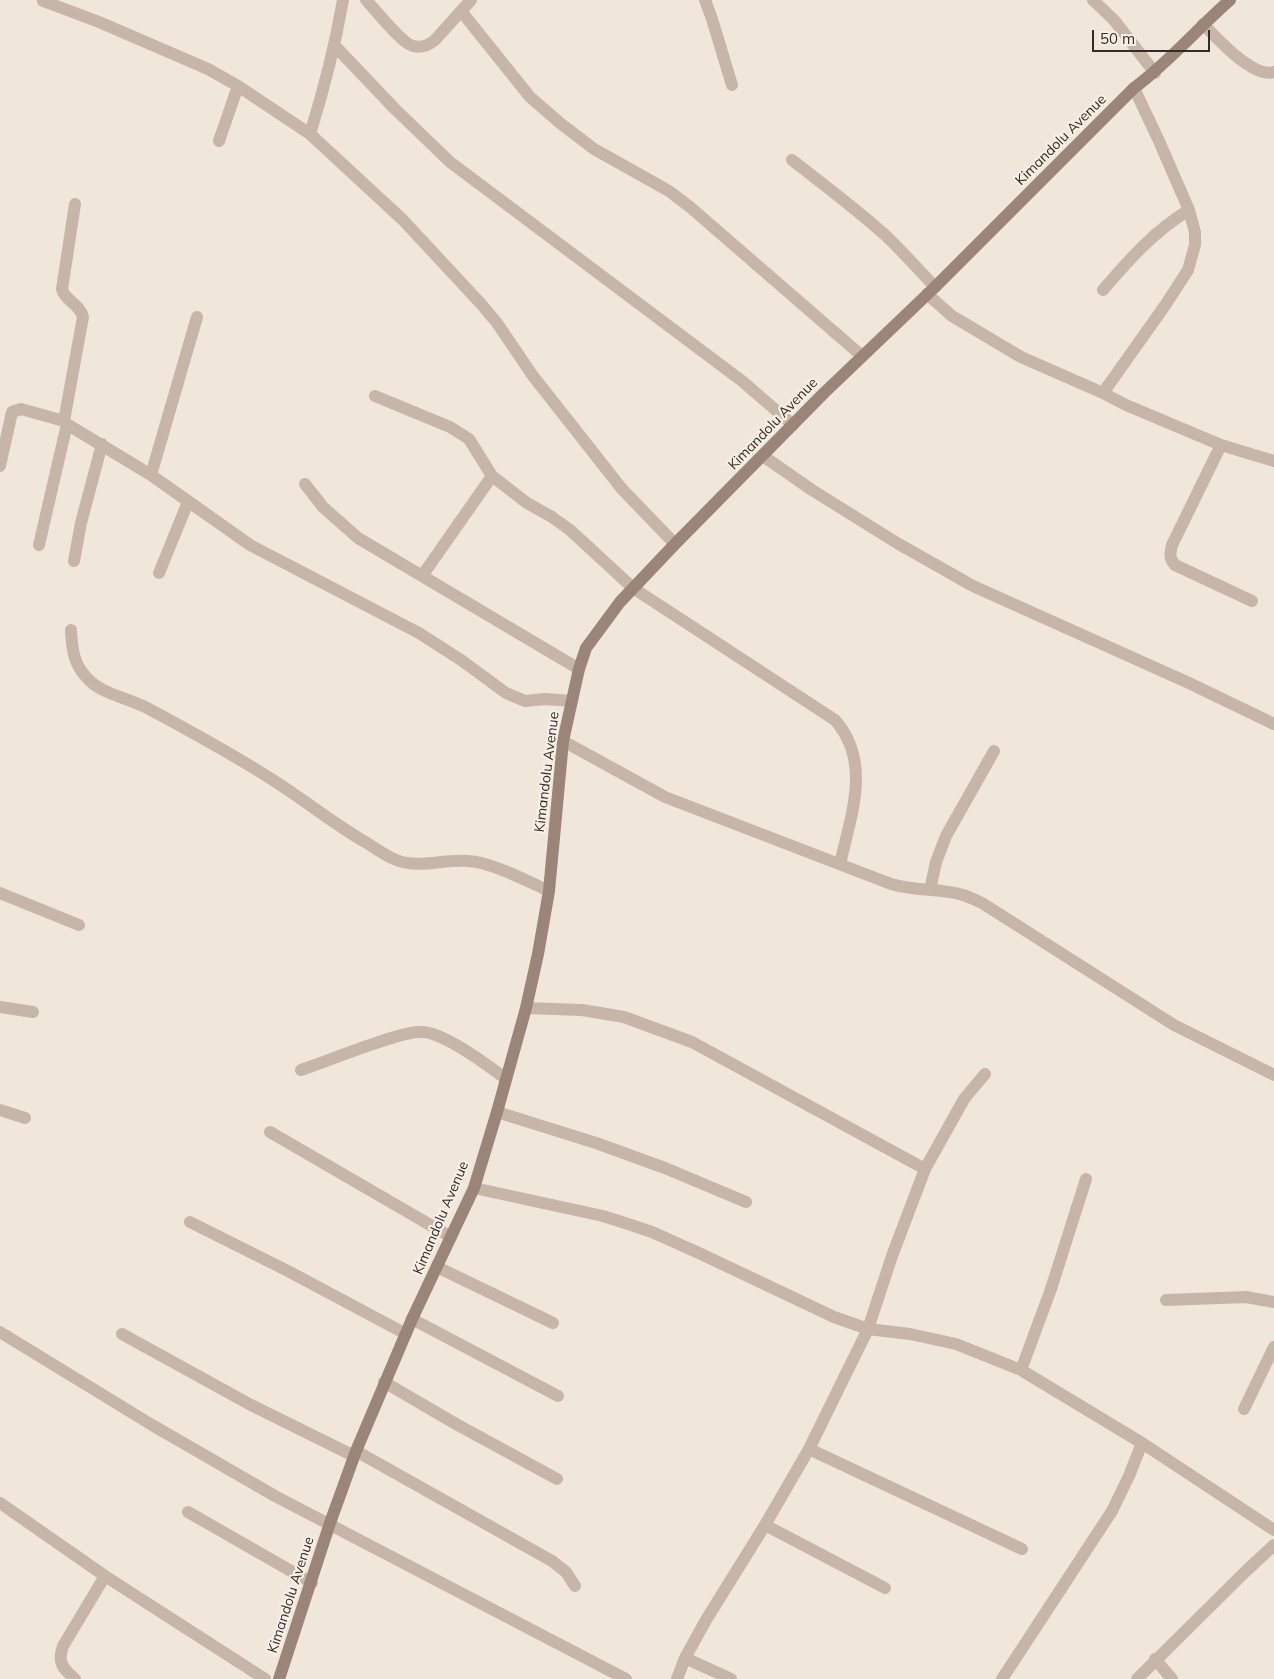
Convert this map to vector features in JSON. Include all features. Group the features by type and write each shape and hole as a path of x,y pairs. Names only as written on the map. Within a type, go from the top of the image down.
{"street":[{"path":"310,134 335,46 343,0"},
{"path":"366,0 404,42 412,46 428,45 435,40 471,0"},
{"path":"705,0 732,85"},
{"path":"1093,0 1114,20 1155,73"},
{"name":"Kimandolu Avenue","path":"279,1679 355,1454 412,1319 474,1188 497,1112 526,1008 549,891 564,741 579,669 586,648 620,602 793,424 931,291 1134,88 1155,73 1203,24 1230,0"},
{"path":"44,1 99,22 208,69 238,86 310,134 402,220 482,305 497,323 533,376 622,489 675,544"},
{"path":"460,11 530,97 553,118 594,150 669,191 690,207 862,356"},
{"path":"1203,24 1233,53 1255,70 1262,73 1274,72"},
{"path":"335,46 394,108 450,162 735,376 793,424"},
{"path":"219,141 238,86"},
{"path":"1103,393 1188,270 1195,245 1195,232 1189,210 1134,88"},
{"path":"792,160 885,235 907,256 931,291 952,316 1021,357 1126,405 1221,445 1274,461"},
{"path":"39,545 65,423 83,317 80,309 64,295 62,289 75,204"},
{"path":"1103,290 1136,252 1160,231 1189,210"},
{"path":"151,475 196,317"},
{"path":"375,396 433,420 465,436 480,454 492,476 527,503 552,516 570,530 633,588 835,720 844,730 855,757 856,777 854,806 840,864"},
{"path":"0,466 12,412 21,409 65,423 151,475 250,544 419,633 461,660 506,694 525,702 545,699 572,701"},
{"path":"74,561 81,523 102,444"},
{"path":"1221,445 1172,546 1171,561 1175,565 1252,601"},
{"path":"763,456 812,490 897,543 973,586 1189,683 1274,724"},
{"path":"422,576 492,476"},
{"path":"304,484 323,507 358,538 579,669"},
{"path":"159,573 188,502"},
{"path":"71,630 72,651 75,663 94,684 147,707 230,754 283,786 336,825 389,857 402,862 416,864 458,861 475,862 549,891"},
{"path":"564,741 665,797 891,884 911,889 950,892 982,903 1174,1024 1274,1075"},
{"path":"930,890 936,862 946,836 994,751"},
{"path":"0,893 79,925"},
{"path":"0,1007 33,1012"},
{"path":"526,1008 582,1010 624,1017 692,1042 925,1169"},
{"path":"301,1070 372,1044 410,1033 423,1032 433,1034 472,1054 506,1079"},
{"path":"677,1679 685,1658 722,1592 765,1525 809,1449 868,1329 892,1256 925,1169 964,1099 985,1074"},
{"path":"0,1110 25,1118"},
{"path":"497,1112 596,1143 665,1168 746,1202"},
{"path":"270,1132 450,1237"},
{"path":"1021,1370 1051,1289 1086,1179"},
{"path":"474,1188 603,1216 652,1232 834,1317 868,1329 910,1334 956,1344 1021,1370 1142,1443 1274,1530"},
{"path":"190,1222 288,1271 406,1334"},
{"path":"437,1267 553,1323"},
{"path":"1166,1300 1246,1297 1274,1302"},
{"path":"412,1319 558,1396"},
{"path":"0,1332 248,1481 626,1679"},
{"path":"122,1334 251,1405 355,1454 552,1561 566,1572 575,1586"},
{"path":"1244,1409 1274,1347"},
{"path":"384,1382 456,1424 557,1478"},
{"path":"1002,1679 1112,1511 1142,1443"},
{"path":"809,1449 1022,1549"},
{"path":"0,1503 105,1576 265,1679"},
{"path":"188,1512 312,1582"},
{"path":"765,1525 885,1588"},
{"path":"1137,1679 1155,1659 1274,1545"},
{"path":"75,1679 62,1666 60,1654 105,1576"},
{"path":"685,1658 731,1679"},
{"path":"1155,1659 1172,1679"}]}
